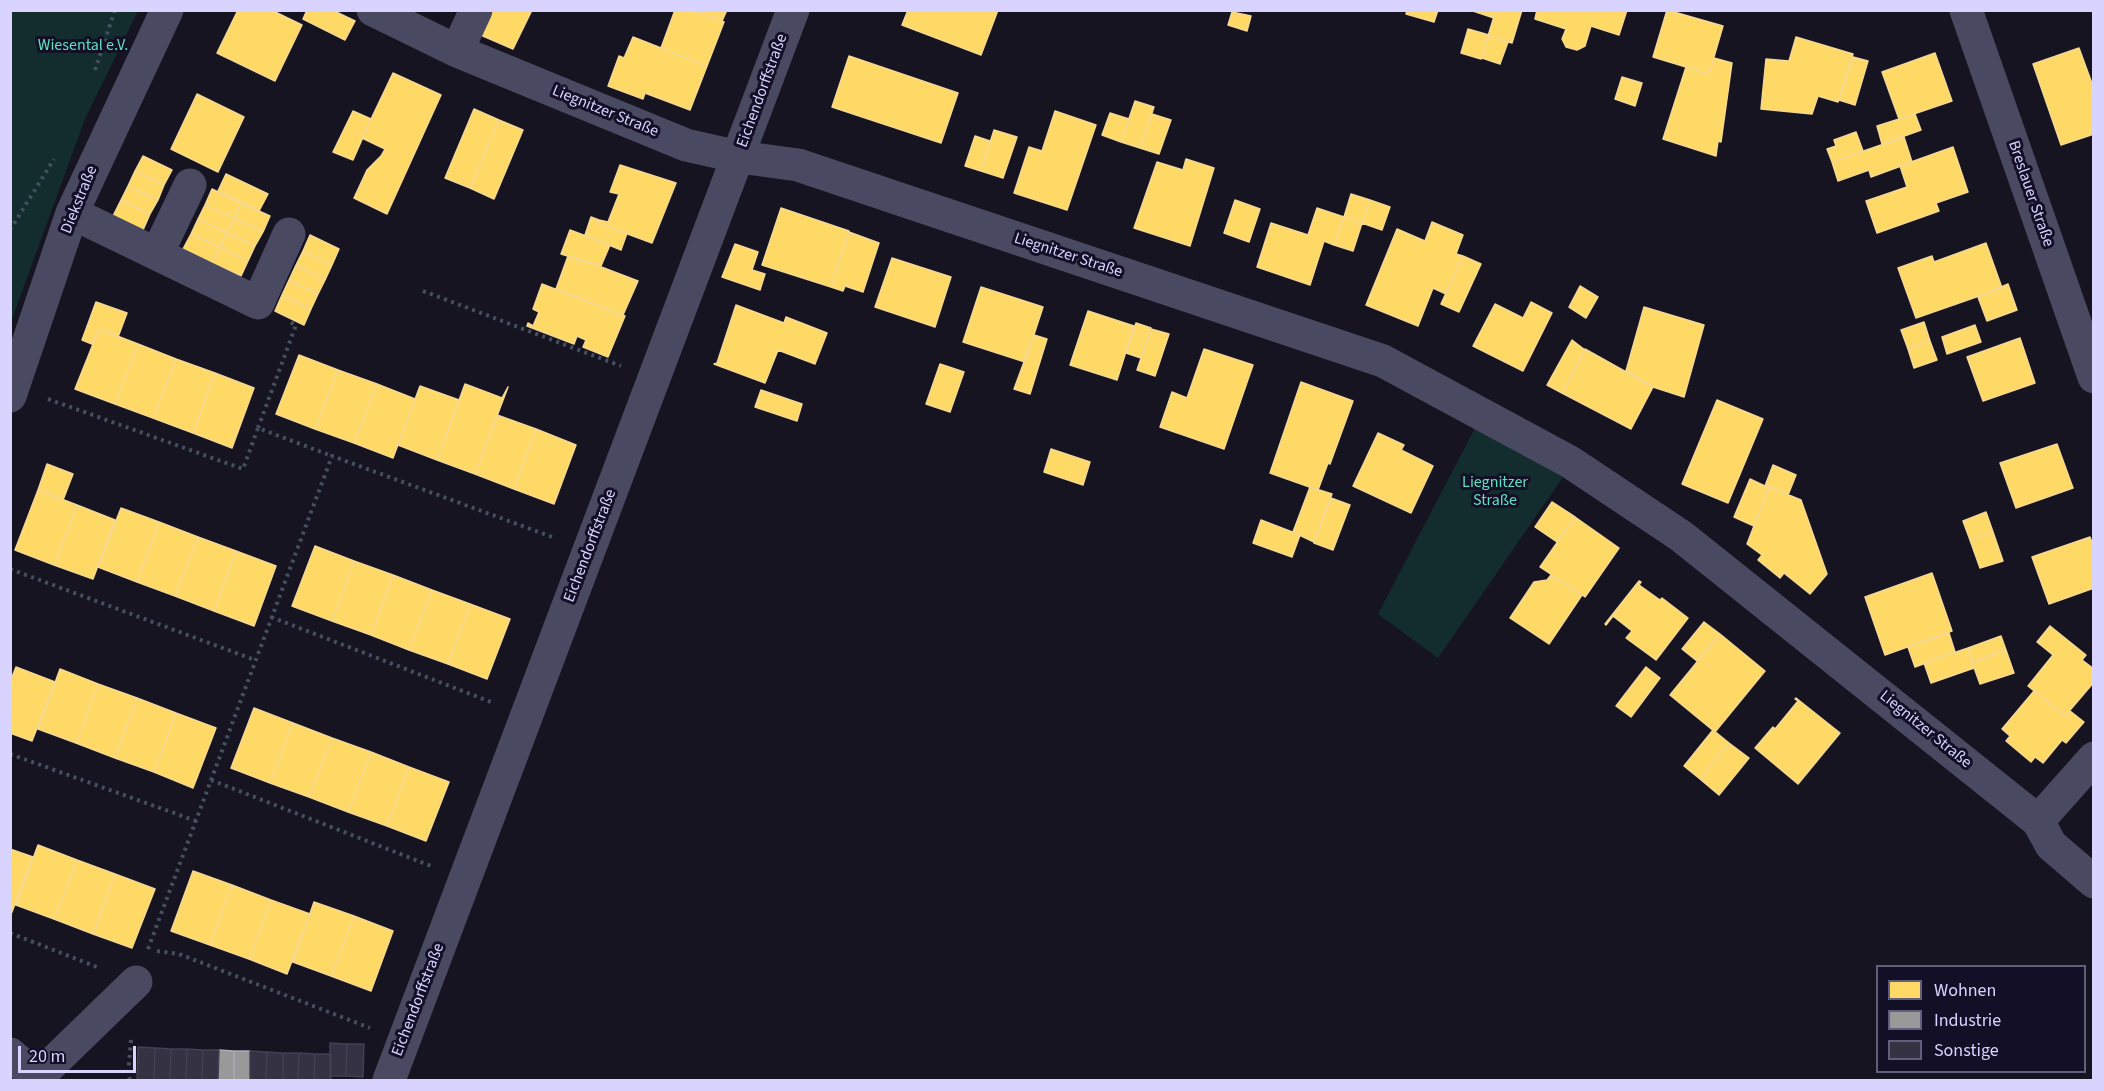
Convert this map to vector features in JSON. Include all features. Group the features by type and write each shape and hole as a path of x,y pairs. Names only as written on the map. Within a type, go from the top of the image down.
{"street":[{"name":"Diekstraße","path":"12,392 72,213 167,10"},
{"name":"Liegnitzer Straße","path":"373,10 457,51 686,145 739,157 798,165 1383,361 1570,462 1681,536 2038,821"},
{"path":"457,51 476,10"},
{"name":"Eichendorffstraße","path":"389,1080 793,10"},
{"name":"Breslauer Straße","path":"1958,12 2094,376"},
{"path":"157,254 190,185"},
{"path":"72,213 258,303 289,234"},
{"path":"2094,758 2038,821 2051,845 2094,882"},
{"path":"10,1054 38,1079 136,982"}],"path":[{"path":"94,73 115,10"},
{"path":"423,291 655,379"},
{"path":"12,392 243,469 296,325 258,303"},
{"path":"258,429 589,551"},
{"path":"332,456 148,950 179,954 404,1041"},
{"path":"10,569 255,660"},
{"path":"271,617 527,716"},
{"path":"10,754 196,822"},
{"path":"211,780 465,879"},
{"path":"10,933 136,982"}],"green space":[{"name":"Wiesental e.V.","path":"11,10 138,11 85,119 11,322"},
{"name":"Liegnitzer Straße","path":"1476,426 1563,477 1438,658 1378,614"}],"building: Wohnen":[{"path":"238,10 271,10 302,25 275,81 217,53"},
{"path":"307,10 332,10 355,21 345,40 303,19"},
{"path":"486,10 532,10 513,49 476,33"},
{"path":"675,10 693,10 724,22 707,66 661,48"},
{"path":"693,10 727,10 722,21"},
{"path":"908,10 998,10 981,55 902,25"},
{"path":"1407,10 1438,10 1434,22 1406,14"},
{"path":"1470,10 1496,10 1494,18"},
{"path":"1496,10 1522,10 1512,43 1488,36"},
{"path":"1537,10 1627,10 1619,35 1591,26 1585,46 1577,50 1566,47 1562,39 1566,29 1535,19"},
{"path":"1667,10 1723,26 1709,74 1653,57"},
{"path":"1232,12 1251,16 1247,31 1228,25"},
{"path":"1468,29 1489,35 1481,59 1461,53"},
{"path":"1488,36 1508,42 1500,64 1482,58"},
{"path":"633,37 707,66 690,110 645,93 643,99 608,86 619,56 624,58"},
{"path":"1796,37 1853,54 1838,102 1818,96 1812,114 1761,109 1766,59 1789,61"},
{"path":"2079,48 2094,89 2094,134 2061,145 2033,64"},
{"path":"1935,53 1952,101 1899,119 1882,72"},
{"path":"849,56 958,93 941,143 832,107"},
{"path":"1853,57 1868,61 1855,105 1839,100"},
{"path":"1714,58 1732,63 1721,142 1718,141 1716,156 1663,139 1686,67 1709,74"},
{"path":"393,73 441,95 387,214 354,198 367,170 385,149 362,138"},
{"path":"1622,77 1642,83 1635,106 1615,99"},
{"path":"197,94 244,117 218,172 171,149"},
{"path":"1135,101 1154,107 1140,148 1121,142"},
{"path":"474,109 499,120 470,188 445,178"},
{"path":"353,111 371,119 353,160 333,152"},
{"path":"1055,111 1096,125 1067,210 1014,193 1029,147 1042,151"},
{"path":"1110,113 1129,119 1121,142 1102,135"},
{"path":"1152,114 1171,120 1159,154 1140,148"},
{"path":"1915,114 1921,130 1882,144 1877,126"},
{"path":"499,120 523,130 494,199 470,188"},
{"path":"994,130 1017,137 1003,178 981,171"},
{"path":"1856,132 1863,151 1832,162 1827,149 1836,146 1834,140"},
{"path":"975,136 990,141 981,171 965,166"},
{"path":"1904,137 1912,162 1871,177 1869,170 1838,181 1832,162"},
{"path":"1953,147 1968,192 1936,203 1939,211 1877,233 1866,201 1907,187 1900,166"},
{"path":"143,156 172,170 164,185 135,171"},
{"path":"1186,159 1214,168 1190,246 1134,228 1157,162 1183,170"},
{"path":"620,165 676,183 652,243 598,223 599,220 608,222 619,194 610,192"},
{"path":"135,171 164,185 158,200 128,186"},
{"path":"226,174 268,194 259,211 218,191"},
{"path":"128,186 158,200 150,214 121,200"},
{"path":"212,189 241,203 234,218 205,205"},
{"path":"1351,194 1370,200 1362,223 1344,217"},
{"path":"121,200 150,214 143,230 113,216"},
{"path":"1235,200 1260,209 1249,242 1224,233"},
{"path":"1370,200 1390,207 1382,230 1362,223"},
{"path":"241,203 270,216 263,232 234,218"},
{"path":"205,205 234,218 227,233 198,219"},
{"path":"781,208 849,231 831,287 762,265"},
{"path":"1317,208 1344,217 1334,245 1324,241 1310,285 1257,267 1271,223 1308,235"},
{"path":"591,217 599,220 598,223 627,233 621,250 585,235"},
{"path":"1344,217 1362,223 1353,251 1334,245"},
{"path":"234,218 263,232 255,246 227,233"},
{"path":"198,219 227,233 220,247 191,234"},
{"path":"1432,222 1463,235 1456,254 1463,256 1446,294 1433,288 1418,326 1366,305 1397,229 1425,241"},
{"path":"570,230 610,245 601,266 561,254"},
{"path":"849,232 879,243 863,292 845,286 843,291 831,287"},
{"path":"227,233 255,246 248,261 220,247"},
{"path":"191,234 220,247 212,263 183,249"},
{"path":"310,235 339,249 332,265 303,251"},
{"path":"1986,243 2002,288 1916,318 1898,268 1932,256 1934,262"},
{"path":"735,244 758,252 752,270 765,274 760,290 722,277"},
{"path":"220,247 248,261 241,276 212,263"},
{"path":"303,251 332,265 325,280 296,265"},
{"path":"568,256 638,281 623,315 556,289"},
{"path":"1463,256 1481,264 1459,312 1441,304"},
{"path":"892,258 951,277 935,327 875,307"},
{"path":"296,265 325,280 318,294 289,280"},
{"path":"289,280 318,294 311,309 282,295"},
{"path":"542,284 625,316 608,357 583,347 586,340 577,336 574,344 527,326 528,323 533,326 539,312 533,309"},
{"path":"2008,284 2017,310 1987,321 1978,297"},
{"path":"1580,286 1598,297 1586,318 1569,307"},
{"path":"981,287 1043,307 1025,362 963,342"},
{"path":"282,295 311,309 304,325 275,311"},
{"path":"96,302 127,313 118,337 99,329 92,344 82,340"},
{"path":"1531,302 1552,313 1523,371 1473,346 1495,304 1523,318"},
{"path":"736,305 784,323 786,317 827,333 815,364 778,350 765,383 714,364 717,363"},
{"path":"1644,307 1704,325 1684,397 1653,387 1626,371"},
{"path":"1088,311 1134,326 1117,380 1070,365"},
{"path":"1924,322 1930,341 1908,349 1901,330"},
{"path":"1136,323 1151,328 1141,358 1126,353"},
{"path":"1975,325 1981,342 1947,354 1942,337"},
{"path":"99,329 138,344 115,404 75,389"},
{"path":"1151,329 1169,334 1155,376 1137,370"},
{"path":"1034,335 1047,339 1030,394 1014,389"},
{"path":"2020,338 2035,383 1983,401 1967,357"},
{"path":"1572,340 1585,350 1562,393 1547,385"},
{"path":"1930,341 1937,360 1914,368 1908,349"},
{"path":"138,344 176,359 153,418 115,404"},
{"path":"1204,349 1253,365 1224,449 1160,427 1172,392 1187,398"},
{"path":"1585,349 1653,387 1631,429 1562,393"},
{"path":"299,355 338,370 315,429 276,414"},
{"path":"176,359 215,373 193,433 153,418"},
{"path":"940,364 964,372 950,412 926,404"},
{"path":"338,370 377,384 354,443 315,429"},
{"path":"215,373 254,388 232,448 193,433"},
{"path":"1301,382 1353,401 1318,490 1270,473"},
{"path":"377,384 415,399 393,458 354,443"},
{"path":"465,384 502,398 508,387 475,474 437,460"},
{"path":"420,386 459,400 437,460 398,445"},
{"path":"761,390 802,404 797,421 755,407"},
{"path":"1717,400 1763,419 1728,503 1682,484"},
{"path":"497,415 536,429 514,489 475,474"},
{"path":"536,429 576,445 554,504 514,489"},
{"path":"1378,433 1404,445 1401,450 1433,466 1411,513 1353,486"},
{"path":"2057,444 2073,488 2016,508 2000,463"},
{"path":"1051,449 1090,462 1083,485 1044,472"},
{"path":"47,464 73,474 63,500 38,490"},
{"path":"1773,465 1796,475 1788,495 1765,486"},
{"path":"1750,479 1769,488 1754,526 1734,517"},
{"path":"1310,487 1332,494 1314,542 1293,532"},
{"path":"1769,487 1801,500 1827,574 1810,594 1784,573 1780,578 1758,560 1762,555 1747,544"},
{"path":"38,490 77,505 54,565 15,550"},
{"path":"1331,498 1350,505 1333,550 1314,543"},
{"path":"1552,502 1575,517 1557,542 1535,527"},
{"path":"77,505 115,520 93,579 54,565"},
{"path":"121,508 159,522 137,582 98,567"},
{"path":"1986,512 1993,532 1970,540 1963,521"},
{"path":"1575,517 1619,548 1585,597 1540,567"},
{"path":"1261,520 1300,535 1292,557 1253,543"},
{"path":"159,522 198,537 175,596 137,582"},
{"path":"1993,532 2003,561 1980,568 1970,540"},
{"path":"198,537 236,551 214,611 175,596"},
{"path":"2090,537 2094,548 2094,588 2049,604 2032,557"},
{"path":"315,546 354,561 332,621 292,606"},
{"path":"236,551 276,566 254,626 214,611"},
{"path":"354,561 393,575 371,635 332,621"},
{"path":"1932,573 1952,631 1885,655 1865,597"},
{"path":"393,575 432,590 409,650 371,635"},
{"path":"1551,575 1582,595 1549,644 1510,618 1534,582 1547,580"},
{"path":"1639,581 1641,582 1639,585 1660,600 1662,598 1688,618 1656,660 1626,638 1632,631 1613,616 1605,624"},
{"path":"432,590 470,604 448,664 409,650"},
{"path":"470,604 510,619 487,679 448,664"},
{"path":"1704,622 1720,634 1697,661 1682,649"},
{"path":"2050,626 2086,655 2082,660 2094,669 2094,682 2065,716 2028,686 2053,655 2037,642"},
{"path":"1949,633 1955,652 1915,667 1908,647"},
{"path":"1720,634 1765,671 1715,732 1670,695"},
{"path":"2001,636 2006,650 1973,662 1968,648"},
{"path":"1968,648 1974,668 1931,683 1924,663"},
{"path":"2006,650 2014,673 1980,684 1972,662"},
{"path":"16,667 55,682 32,741 10,733 10,682"},
{"path":"1646,667 1660,678 1631,717 1616,706"},
{"path":"60,669 98,684 76,743 38,729"},
{"path":"98,684 137,698 115,758 76,743"},
{"path":"2034,691 2065,716 2070,711 2084,722 2066,743 2062,740 2043,763 2035,757 2031,762 2006,741 2010,736 2002,729"},
{"path":"137,698 176,713 154,772 115,758"},
{"path":"1796,698 1840,733 1798,784 1755,748 1773,727 1775,729 1798,701"},
{"path":"254,708 293,723 270,783 231,768"},
{"path":"176,713 216,728 193,788 154,772"},
{"path":"293,723 332,738 309,797 270,783"},
{"path":"1713,730 1729,743 1700,779 1684,766"},
{"path":"332,738 371,752 348,812 309,797"},
{"path":"1729,743 1749,758 1719,795 1700,779"},
{"path":"371,752 409,767 387,826 348,812"},
{"path":"409,767 449,782 426,841 387,826"},
{"path":"38,845 77,860 54,919 16,905"},
{"path":"10,849 33,857 10,917"},
{"path":"77,860 115,874 93,934 54,919"},
{"path":"193,871 232,885 210,945 171,931"},
{"path":"115,874 155,889 132,948 93,934"},
{"path":"232,885 271,900 249,959 210,945"},
{"path":"271,900 310,914 287,974 249,959"},
{"path":"314,902 354,916 331,976 293,962"},
{"path":"354,916 393,931 371,991 331,976"}],"building: Industrie":[{"path":"219,1050 234,1051 234,1080 218,1080"},
{"path":"234,1051 250,1051 250,1080 234,1080"}],"building: Sonstige":[{"path":"330,1043 347,1044 346,1076 330,1076"},
{"path":"347,1044 364,1044 363,1077 346,1076"},
{"path":"138,1047 155,1048 154,1080 137,1080"},
{"path":"155,1048 171,1049 170,1080 154,1080"},
{"path":"171,1049 187,1049 186,1080 170,1080"},
{"path":"187,1049 203,1050 202,1080 186,1080"},
{"path":"203,1050 219,1050 218,1080 202,1080"},
{"path":"250,1051 267,1052 266,1080 250,1080"},
{"path":"267,1052 283,1053 283,1080 266,1080"},
{"path":"283,1053 299,1053 298,1080 283,1080"},
{"path":"299,1053 315,1054 314,1080 298,1080"},
{"path":"315,1054 331,1054 331,1080 314,1080"}]}
